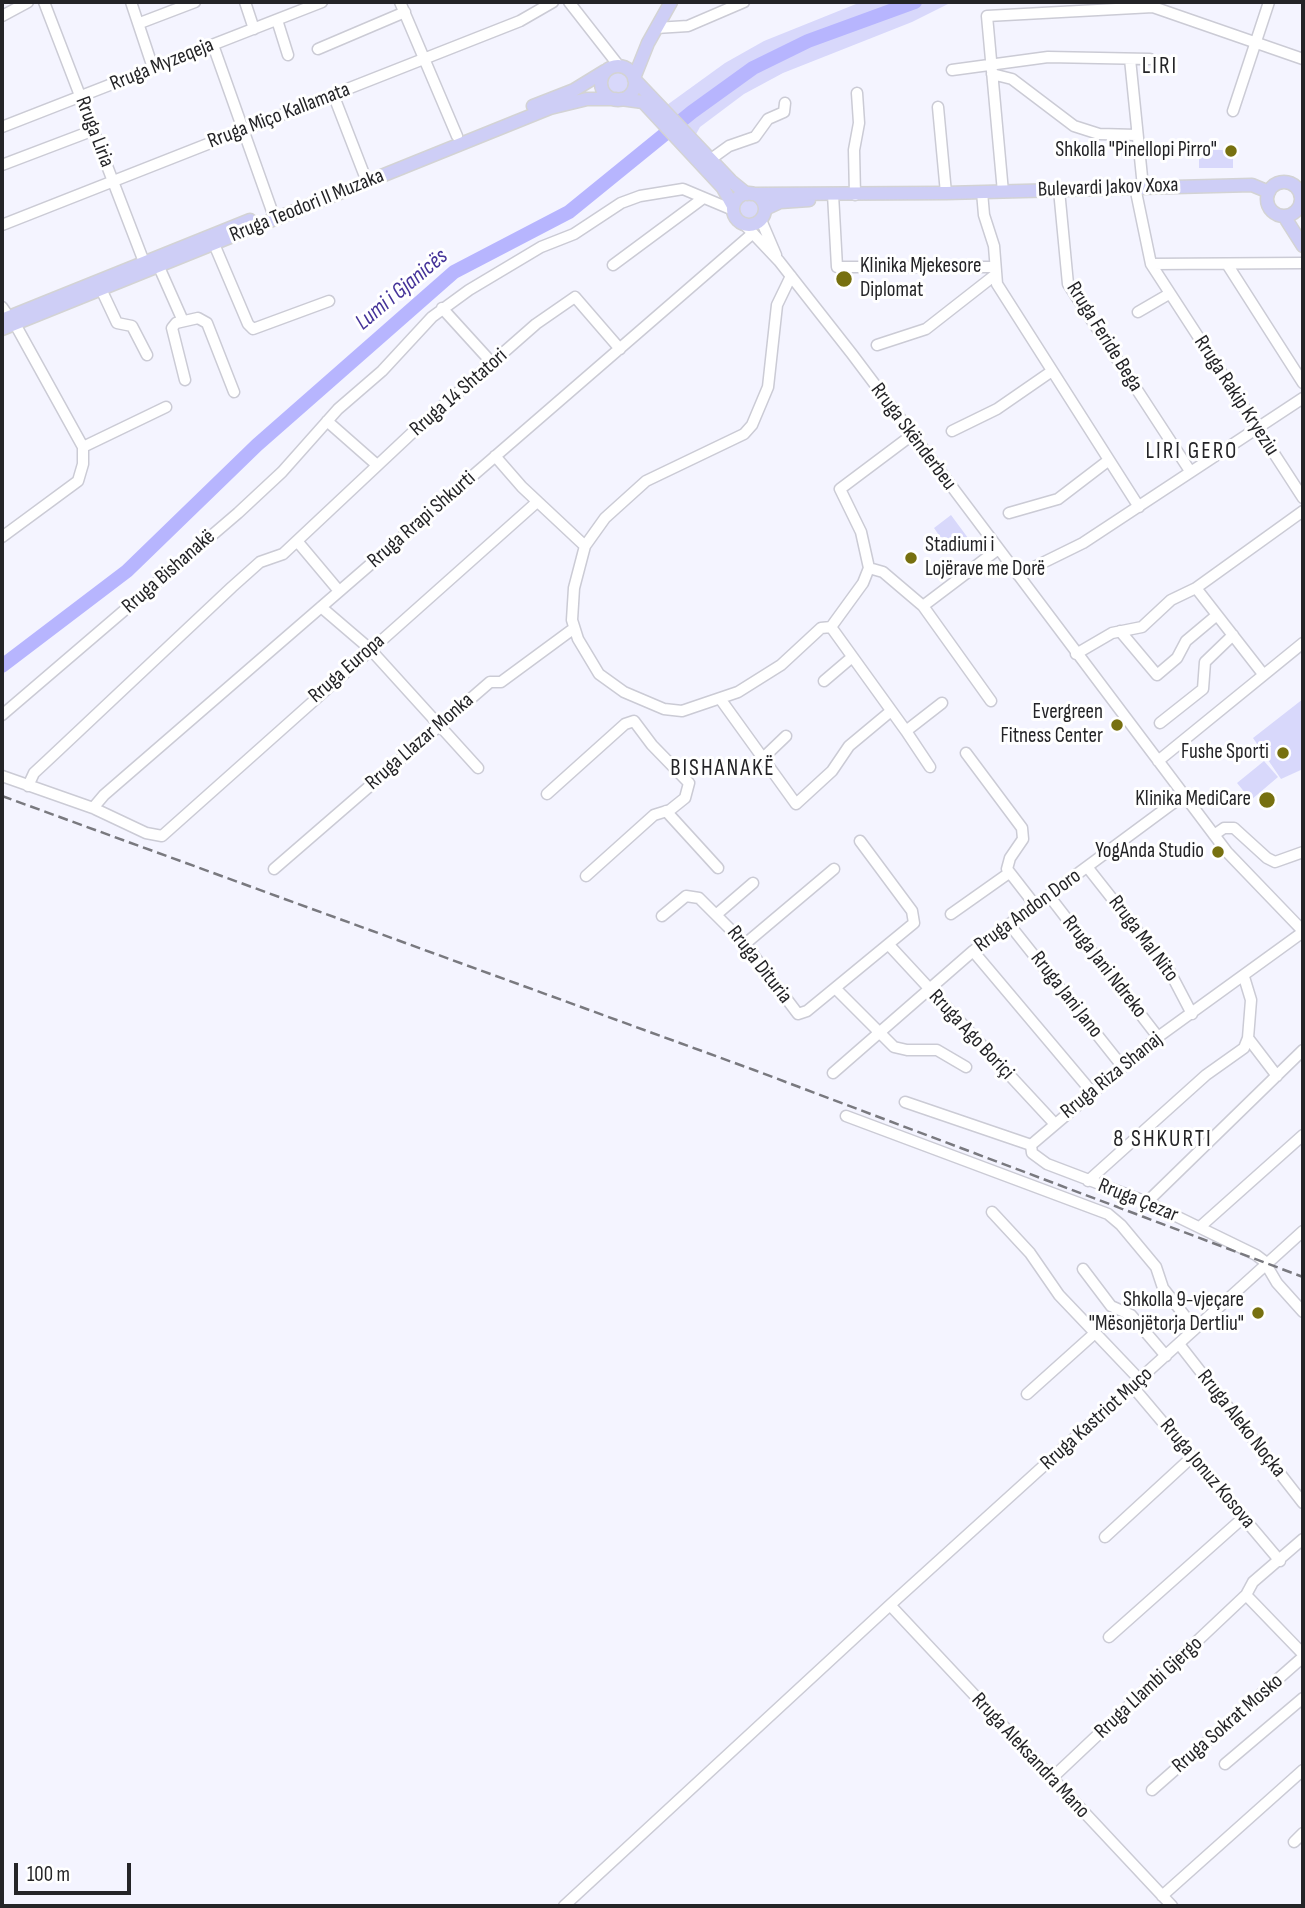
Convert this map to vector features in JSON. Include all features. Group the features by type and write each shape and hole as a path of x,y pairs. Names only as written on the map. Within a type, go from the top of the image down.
{"main road":[{"path":"619,99 631,93 648,43 671,2"},
{"path":"648,43 620,66 606,71 602,79 603,89 619,99 643,102 664,115"},
{"path":"620,66 629,70 684,137 723,188 737,219 749,229 763,214 761,199 749,194 684,137"},
{"name":"Rruga Teodori II Muzaka","path":"2,329 7,317 574,90 606,71"},
{"name":"Rruga Teodori II Muzaka","path":"7,317 101,289 159,267 550,108 587,99 619,99"},
{"path":"1284,216 1293,213 1301,203 1298,184 1279,183 1269,191 1270,208 1284,216 1303,246"},
{"name":"Bulevardi Jakov Xoxa","path":"749,194 1003,192 1252,185 1269,191"},
{"path":"733,208 737,199 749,194"},
{"name":"Bulevardi Jakov Xoxa","path":"763,214 780,202 833,194"}],"street":[{"path":"2,16 28,2"},
{"name":"Rruga Liria","path":"44,2 144,262"},
{"path":"131,2 153,68"},
{"path":"140,23 195,2"},
{"path":"245,2 254,29"},
{"name":"Rruga Myzeqeja","path":"2,127 322,2"},
{"name":"Rruga Miço Kallamata","path":"2,225 520,21 553,2"},
{"path":"569,2 620,66"},
{"path":"656,28 688,26 744,2"},
{"path":"1233,111 1269,2"},
{"path":"318,49 403,7 457,136"},
{"path":"1003,192 987,16 1153,7 1303,59"},
{"path":"277,20 288,55"},
{"path":"213,45 272,211"},
{"path":"952,70 992,70 1034,58 1150,60"},
{"name":"Rruga Rakip Kryeziu","path":"1130,59 1139,187 1151,264 1303,498"},
{"path":"992,70 1012,79 1074,126 1099,134 1137,135"},
{"path":"855,194 854,150 859,123 857,93"},
{"path":"333,94 364,174"},
{"path":"711,159 729,146 755,137 768,119 784,112 785,103"},
{"path":"938,107 946,193"},
{"path":"2,165 94,130"},
{"name":"Rruga Bishanakë","path":"2,715 238,513 282,472 327,421 442,308 510,264 541,247 574,234 626,201 672,189 683,190 733,208"},
{"name":"Rruga Feride Bega","path":"1059,190 1068,284 1190,471"},
{"path":"982,192 984,215 994,246 998,284 1139,507"},
{"path":"833,194 837,267 995,271"},
{"path":"614,265 702,199"},
{"path":"763,214 779,261"},
{"name":"Rruga Skënderbeu","path":"749,229 791,275 1214,835 1252,881 1303,931"},
{"name":"Rruga Rrapi Shkurti","path":"93,808 620,349 749,229"},
{"path":"214,244 247,324 253,330 329,301"},
{"path":"1151,264 1303,263"},
{"path":"1227,264 1303,383"},
{"path":"159,267 183,321"},
{"path":"877,345 926,329 995,271"},
{"path":"791,275 777,305 768,387 752,425 744,433 646,481 604,518 585,546 574,588 573,629 599,674 614,687 677,712 721,700 775,670 821,628 831,627 863,583 869,568 861,531 840,489 912,435"},
{"path":"101,289 117,323 132,326 147,355"},
{"path":"1138,312 1169,294"},
{"name":"Rruga 14 Shtatori","path":"28,786 34,773 241,579 267,558 278,557 297,541 377,465 536,324 575,298 620,349"},
{"path":"442,308 493,364"},
{"path":"2,537 78,481 82,472 83,447 7,317"},
{"path":"186,380 172,328 183,321 198,318 207,323 234,392"},
{"path":"952,431 997,409 1052,371"},
{"path":"1018,575 1067,552 1303,398"},
{"path":"83,447 166,407"},
{"path":"327,421 377,465"},
{"path":"495,456 537,502 585,546"},
{"path":"1009,513 1058,499 1110,460"},
{"name":"Rruga Europa","path":"93,808 158,836 173,827 370,649 478,558 537,502"},
{"path":"1076,654 1120,631 1142,627 1171,600 1196,589 1303,511"},
{"path":"297,541 339,591"},
{"path":"923,606 997,551"},
{"path":"869,568 883,572 923,606 991,701"},
{"path":"1196,589 1263,674"},
{"path":"321,607 370,649 478,768"},
{"path":"1120,631 1157,675 1177,658 1186,640 1217,615"},
{"path":"831,627 930,766"},
{"name":"Rruga Llazar Monka","path":"274,869 490,682 501,682 573,629"},
{"path":"1160,723 1203,689 1205,662 1233,635"},
{"path":"1158,761 1303,643"},
{"path":"824,681 851,658"},
{"path":"586,876 654,815 666,811 685,798 688,783 652,745 634,721 637,697"},
{"path":"721,700 799,804 832,771 849,746 891,711"},
{"path":"906,731 942,703"},
{"path":"547,794 625,724 634,721"},
{"path":"763,758 786,736"},
{"path":"966,752 1022,828 1023,839 1007,863 1009,873 1035,905"},
{"path":"2,776 93,808"},
{"name":"Rruga Andon Doro","path":"832,1073 973,951 1050,897 1184,795"},
{"path":"666,811 718,867"},
{"path":"1214,835 1224,828 1234,828 1275,862 1303,852"},
{"path":"860,841 915,916 909,929 835,988 878,1034 900,1049 937,1050 966,1067"},
{"name":"Rruga Mal Nito","path":"1088,868 1170,972 1192,1014"},
{"path":"745,944 834,869"},
{"path":"951,914 1009,873"},
{"name":"Rruga Dituria","path":"717,914 753,883"},
{"name":"Rruga Dituria","path":"662,916 686,896 699,898 745,944 798,1014 807,1011 835,988"},
{"name":"Rruga Jani Ndreko","path":"1050,897 1158,1037"},
{"name":"Rruga Jani Jano","path":"1009,924 1122,1066"},
{"name":"Rruga Riza Shanaj","path":"1031,1145 1091,1091 1158,1037 1244,977 1303,931"},
{"name":"Rruga Ago Boriçi","path":"889,945 1054,1123"},
{"path":"973,951 1091,1091"},
{"path":"1244,977 1251,1000 1248,1038 1276,1076"},
{"name":"Rruga Çezar","path":"1248,1038 1239,1055 1206,1075 1087,1181 1147,1202 1201,1226 1256,1255 1267,1264"},
{"path":"1147,1202 1303,1049"},
{"path":"905,1102 1031,1145 1032,1153 1038,1160 1087,1181"},
{"path":"846,1116 1115,1219 1156,1267 1163,1288 1195,1329"},
{"path":"1201,1226 1303,1135"},
{"name":"Rruga Jonuz Kosova","path":"992,1212 1030,1253 1059,1295 1095,1333 1192,1457 1280,1561"},
{"name":"Rruga Kastriot Muço","path":"564,1906 890,1605 1303,1231"},
{"path":"1267,1264 1277,1283 1303,1312"},
{"path":"1083,1269 1111,1306 1131,1315 1166,1356"},
{"path":"1027,1394 1095,1333"},
{"name":"Rruga Aleko Noçka","path":"1180,1344 1303,1503"},
{"path":"1105,1537 1192,1457"},
{"path":"1109,1637 1244,1517"},
{"name":"Rruga Llambi Gjergo","path":"1051,1779 1246,1595 1253,1582 1303,1539"},
{"path":"1246,1595 1302,1651"},
{"name":"Rruga Aleksandra Mano","path":"890,1605 1172,1906"},
{"name":"Rruga Sokrat Mosko","path":"1152,1790 1302,1651"},
{"path":"1225,1764 1303,1698"},
{"path":"1162,1896 1303,1770"},
{"path":"1294,1842 1303,1833"}],"shaded area":[{"path":"861,2 952,2 912,22 783,73 744,94 700,127 695,136 667,105 725,63 764,41"},
{"path":"618,71 626,74 629,82 626,90 618,93 610,90 607,82 610,74"},
{"path":"1199,150 1233,150 1233,168 1199,168"},
{"path":"749,198 757,201 760,209 757,217 749,220 741,217 738,209 741,201"},
{"path":"951,515 968,538 950,551 934,528"},
{"name":"Fushe Sporti","path":"1303,699 1303,769 1281,779 1253,738"},
{"path":"1264,761 1278,777 1251,800 1237,783"}],"waterway":[{"name":"Lumi i Gjanicës","path":"2,666 127,571 257,445 454,272 569,212 692,112 753,68 808,41 915,2"}],"railway":[{"path":"2,796 754,1070 1303,1277"}],"place":[{"name":"Shkolla \"Pinellopi Pirro\"","path":"1231,151"},
{"name":"Klinika Mjekesore Diplomat","path":"844,279"},
{"name":"Stadiumi i Lojërave me Dorë","path":"911,558"},
{"name":"Evergreen Fitness Center","path":"1117,725"},
{"name":"Fushe Sporti","path":"1283,753"},
{"name":"Klinika MediCare","path":"1267,800"},
{"name":"YogAnda Studio","path":"1218,852"},
{"name":"Shkolla 9-vjeçare \"Mësonjëtorja Dertliu\"","path":"1258,1313"}],"district":[{"name":"LIRI","path":"1160,67"},
{"name":"LIRI GERO","path":"1192,452"},
{"name":"BISHANAKË","path":"723,769"},
{"name":"8 SHKURTI","path":"1163,1140"}]}
